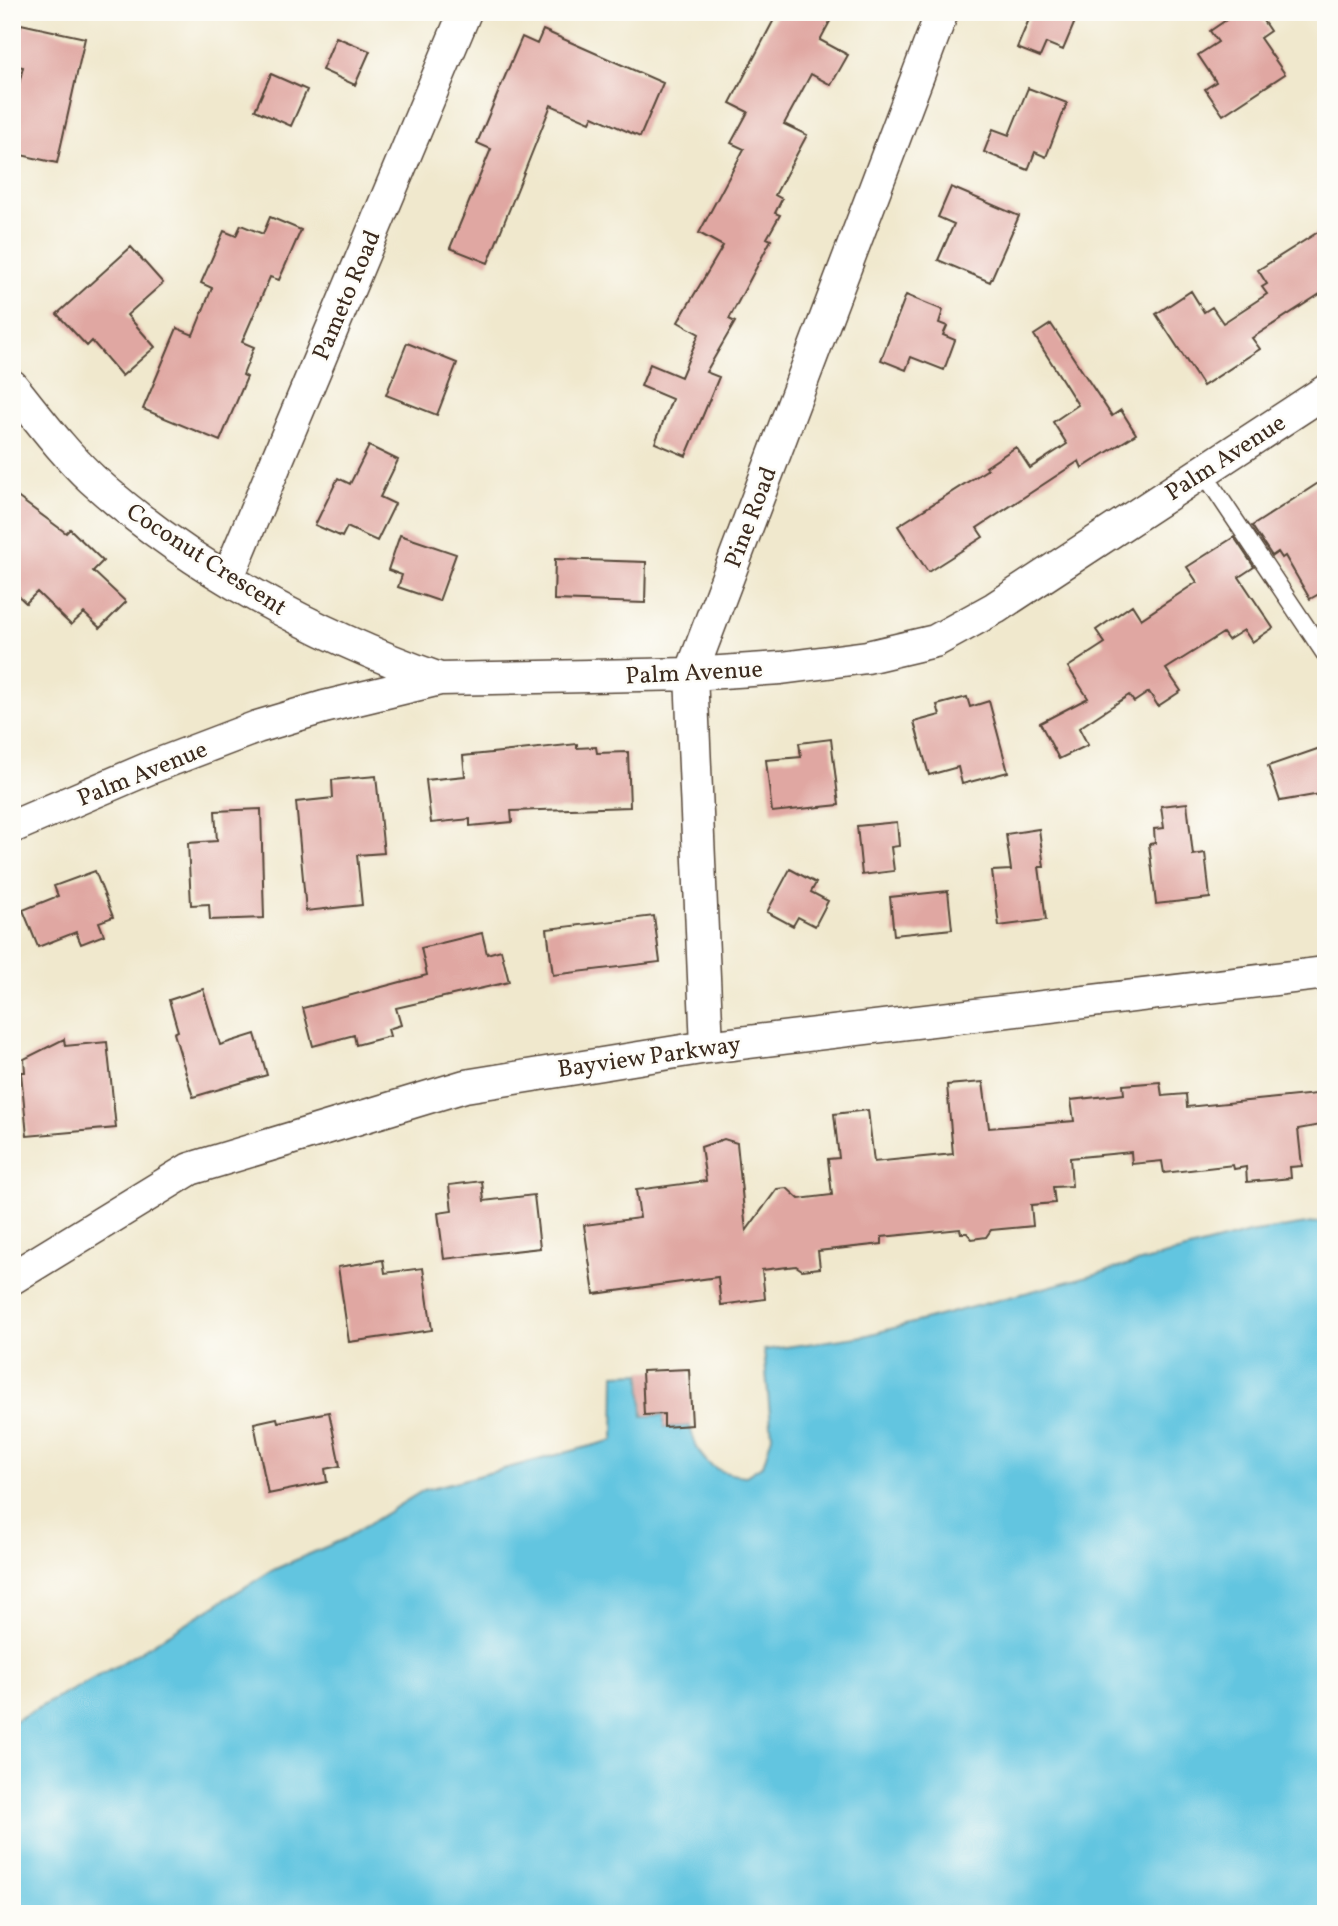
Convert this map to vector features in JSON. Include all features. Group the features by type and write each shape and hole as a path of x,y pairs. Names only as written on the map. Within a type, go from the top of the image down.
{"street":[{"name":"Pameto Road","path":"228,577 465,12"},
{"name":"Pine Road","path":"707,1047 691,674 942,12"},
{"name":"Coconut Crescent","path":"12,386 60,446 91,477 149,525 228,577 340,639 384,659 440,679"},
{"name":"Palm Avenue","path":"12,827 152,766 257,727 440,679 691,674 826,663 906,650 934,641 995,608 1326,391"},
{"name":"Bayview Parkway","path":"12,1278 158,1186 190,1169 465,1086 707,1047 1326,974"}],"lane":[{"path":"1203,472 1326,656"}],"water":[{"path":"1326,1221 1326,1914 12,1914 12,1722 115,1667 273,1570 344,1539 424,1490 614,1440 615,1374 641,1373 643,1416 664,1415 664,1427 690,1426 697,1447 708,1463 724,1472 746,1476 763,1465 772,1436 764,1350 864,1336 1249,1233"}],"building":[{"path":"778,12 835,12 820,40 848,55 831,85 811,74 784,124 807,135 775,195 782,199 775,213 780,215 767,238 771,240 729,319 735,322 706,372 719,377 686,456 655,443 672,399 641,386 650,364 681,377 699,334 678,322 723,246 699,233 744,149 731,143 748,112 730,103"},
{"path":"1032,12 1079,12 1063,50 1046,43 1040,57 1017,48"},
{"path":"1238,12 1257,12 1270,31 1260,38 1285,74 1223,115 1205,89 1216,82 1198,55 1218,42 1210,31"},
{"path":"21,24 85,38 57,163 12,153 12,114 23,67 12,65 12,62"},
{"path":"543,30 663,83 640,137 593,116 590,122 551,105 488,263 450,248 491,149 477,143 506,74 522,37 537,44"},
{"path":"336,37 370,51 355,85 322,70"},
{"path":"271,74 307,90 291,126 255,110"},
{"path":"1028,88 1067,103 1046,157 1035,152 1028,170 984,152 993,129 1009,135"},
{"path":"951,187 1019,216 990,282 938,260 954,224 938,217"},
{"path":"270,217 301,230 279,280 270,277 242,342 254,347 243,375 247,377 220,441 143,409 177,328 193,335 212,288 201,283 224,231 236,236 241,225 263,234"},
{"path":"1326,227 1326,290 1252,338 1260,349 1203,386 1156,314 1191,291 1204,312 1212,307 1223,323 1267,294 1262,287 1267,284 1258,270"},
{"path":"131,247 163,283 127,315 155,347 122,376 92,341 87,346 57,314"},
{"path":"906,295 943,310 939,323 947,326 943,335 955,340 944,370 911,357 906,370 881,360"},
{"path":"1051,324 1112,416 1121,410 1136,434 1082,468 1079,461 977,528 983,537 928,572 898,526 988,469 986,467 1016,447 1030,468 1067,444 1053,422 1078,405 1034,335"},
{"path":"407,343 457,363 437,415 386,395"},
{"path":"369,446 398,460 380,497 395,504 377,541 347,527 342,537 315,525 338,478 350,484"},
{"path":"1326,478 1326,590 1310,599 1285,556 1282,558 1278,552 1272,556 1252,526"},
{"path":"12,493 66,533 70,529 103,561 93,571 126,602 100,628 84,613 71,625 37,592 26,603 12,590"},
{"path":"400,535 456,554 439,601 398,587 402,575 388,570"},
{"path":"1234,537 1254,567 1239,577 1273,628 1252,642 1244,630 1228,640 1223,633 1166,669 1181,691 1158,706 1149,692 1134,702 1129,695 1079,728 1088,745 1059,759 1040,723 1088,698 1068,667 1105,643 1096,630 1132,605 1141,619 1197,582 1187,567"},
{"path":"555,559 646,562 645,603 554,600"},
{"path":"967,697 970,707 989,701 1008,772 962,784 958,767 929,775 914,722 940,715 937,705"},
{"path":"831,739 839,805 772,812 766,760 801,757 799,743"},
{"path":"577,744 577,748 596,747 597,753 628,752 630,807 511,811 512,822 470,826 470,819 431,823 426,780 465,776 463,756"},
{"path":"1326,746 1326,793 1280,801 1268,766"},
{"path":"376,776 384,853 357,855 362,905 306,911 296,802 333,798 332,780"},
{"path":"1187,803 1193,855 1205,853 1210,898 1156,904 1149,844 1155,843 1154,829 1164,828 1161,806"},
{"path":"261,809 264,918 210,920 209,904 191,905 188,843 217,841 215,811"},
{"path":"897,822 899,846 891,847 894,871 862,875 857,826"},
{"path":"1039,829 1044,867 1039,867 1046,920 999,926 992,871 1011,870 1006,834"},
{"path":"790,869 816,883 811,892 828,901 815,926 798,917 793,926 767,912"},
{"path":"95,871 113,917 99,922 104,935 81,944 76,932 38,947 23,910 58,896 54,886"},
{"path":"948,891 952,929 894,935 890,897"},
{"path":"654,916 660,962 553,975 547,929"},
{"path":"482,933 487,954 501,950 509,982 396,1008 401,1025 388,1029 390,1036 356,1045 354,1035 313,1046 303,1008 427,975 421,948"},
{"path":"203,989 220,1045 255,1034 267,1075 193,1097 174,1033 178,1031 169,1000"},
{"path":"64,1039 65,1046 107,1042 116,1128 27,1136 21,1072 25,1072 24,1059"},
{"path":"983,1082 989,1128 1074,1121 1071,1100 1124,1094 1123,1085 1160,1082 1162,1096 1186,1094 1187,1107 1326,1093 1326,1124 1298,1129 1302,1166 1290,1167 1291,1178 1247,1182 1246,1167 1234,1169 1233,1165 1164,1173 1162,1161 1132,1164 1131,1152 1070,1158 1072,1186 1053,1187 1055,1203 1031,1205 1033,1226 991,1230 986,1237 972,1239 967,1233 961,1233 960,1229 882,1237 882,1244 818,1251 820,1268 802,1270 796,1266 762,1270 765,1299 721,1305 718,1277 594,1294 584,1225 640,1218 636,1190 706,1181 701,1147 724,1139 737,1143 746,1231 777,1189 787,1188 799,1199 832,1195 828,1159 839,1158 834,1114 868,1110 874,1162 953,1154 947,1085"},
{"path":"482,1181 484,1201 534,1195 540,1248 444,1259 438,1213 452,1211 449,1185"},
{"path":"383,1260 385,1273 423,1268 432,1330 349,1342 338,1267"},
{"path":"689,1369 692,1425 664,1427 664,1414 644,1415 642,1371"},
{"path":"329,1412 340,1466 325,1469 327,1482 268,1494 254,1423 277,1418 278,1422"}]}
